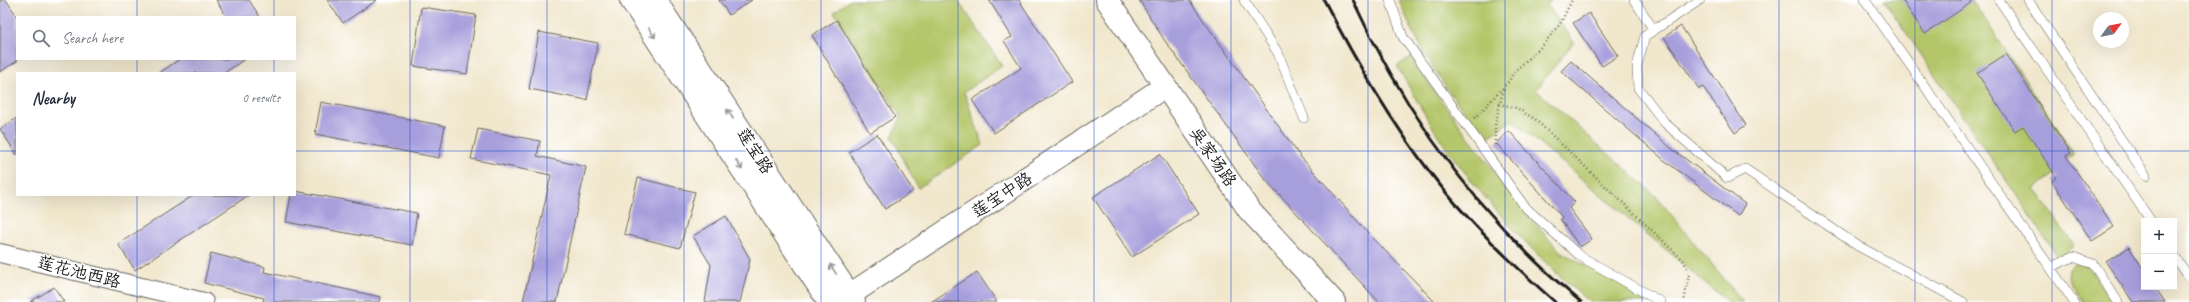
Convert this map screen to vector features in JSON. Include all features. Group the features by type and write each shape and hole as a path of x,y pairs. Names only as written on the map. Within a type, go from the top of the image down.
{"street":[{"name":"莲宝路","path":"631,0 829,302"},
{"name":"莲宝路","path":"655,0 848,300"},
{"name":"吴家场路","path":"1107,0 1164,87 1249,210 1334,302"},
{"name":"莲宝中路","path":"848,300 1164,87"},
{"name":"莲花池西路","path":"0,252 204,302"}],"lane":[{"path":"1244,0 1278,53 1304,118"},
{"path":"1390,0 1403,37 1526,207 1580,256 1661,302"},
{"path":"1634,0 1654,30"},
{"path":"1700,0 1645,36 1637,66 1638,88 1665,123 1727,178 1745,169 1858,246 1962,302"},
{"path":"1865,0 2074,302"},
{"path":"1999,0 2149,218"},
{"path":"2028,0 2146,176"},
{"path":"2051,267 2073,257 2093,264 2118,302"},
{"path":"2177,259 2189,277"}],"path":[{"path":"1467,127 1505,86 1514,72 1543,44 1560,24 1572,0"},
{"path":"1499,171 1495,143 1495,125 1499,104 1505,86"},
{"path":"1499,104 1516,108 1536,120 1684,261 1689,274 1684,302"}],"green space":[{"path":"850,0 958,0 1002,66 964,92 983,145 918,188 892,137 901,117 834,12"},
{"path":"1399,0 1552,0 1547,4 1574,42 1536,90 1655,195 1743,302 1728,302 1512,120 1487,138 1460,107 1437,73 1416,37"},
{"path":"1884,0 1972,0 2074,154 2062,162 2062,169 2035,188 2074,246 2058,257"},
{"path":"1411,57 1434,91 1533,222 1561,252 1654,302 1589,302 1534,251 1500,215 1468,177 1424,113 1397,66"},
{"path":"2077,263 2088,266 2113,302 2083,302 2068,277 2069,269"}],"building":[{"path":"0,0 6,0 17,16 17,61 0,72"},
{"path":"216,0 249,0 259,16 226,16"},
{"path":"327,0 377,0 343,23"},
{"path":"719,0 752,0 729,15"},
{"path":"989,0 1019,0 1072,82 994,133 972,100 1021,68 1004,41 1012,37"},
{"path":"1139,0 1189,0 1299,155 1369,234 1435,302 1379,302 1265,179 1165,41"},
{"path":"1902,0 1975,0 1925,34"},
{"path":"421,7 476,15 467,74 413,66"},
{"path":"1589,13 1618,56 1602,66 1573,23"},
{"path":"837,20 895,117 870,133 812,35"},
{"path":"1681,26 1746,125 1735,133 1703,87 1699,89 1664,37"},
{"path":"539,32 598,43 587,100 529,89"},
{"path":"2006,54 2071,153 2066,156 2114,227 2092,241 2052,181 2057,178 2023,126 2015,131 1977,73"},
{"path":"178,60 244,60 226,72 160,72"},
{"path":"1571,61 1671,148 1745,204 1738,216 1664,160 1561,71"},
{"path":"321,102 445,126 439,158 315,134"},
{"path":"16,119 16,153 0,129"},
{"path":"478,129 540,141 537,156 586,167 557,302 523,302 551,175 471,159"},
{"path":"1509,131 1575,202 1569,208 1592,239 1580,247 1560,219 1562,217 1496,143"},
{"path":"877,134 913,191 885,209 849,152"},
{"path":"1160,154 1199,214 1132,257 1093,197"},
{"path":"638,178 695,192 680,248 624,234"},
{"path":"296,191 417,213 412,245 286,222 291,196 296,196"},
{"path":"192,196 247,196 135,270 118,244"},
{"path":"726,216 750,259 740,302 705,302 711,265 693,236"},
{"path":"2129,247 2141,265 2141,290 2157,290 2165,302 2133,302 2106,262"},
{"path":"211,253 265,267 264,272 381,297 380,302 263,302 264,298 204,283"},
{"path":"977,272 997,302 931,302"},
{"path":"54,287 64,302 30,302"}],"railway":[{"path":"1324,0 1373,88 1414,151 1429,171 1443,189 1489,240 1555,302"},
{"path":"1353,0 1397,85 1422,125 1450,164 1479,201 1511,237 1581,302"}]}
